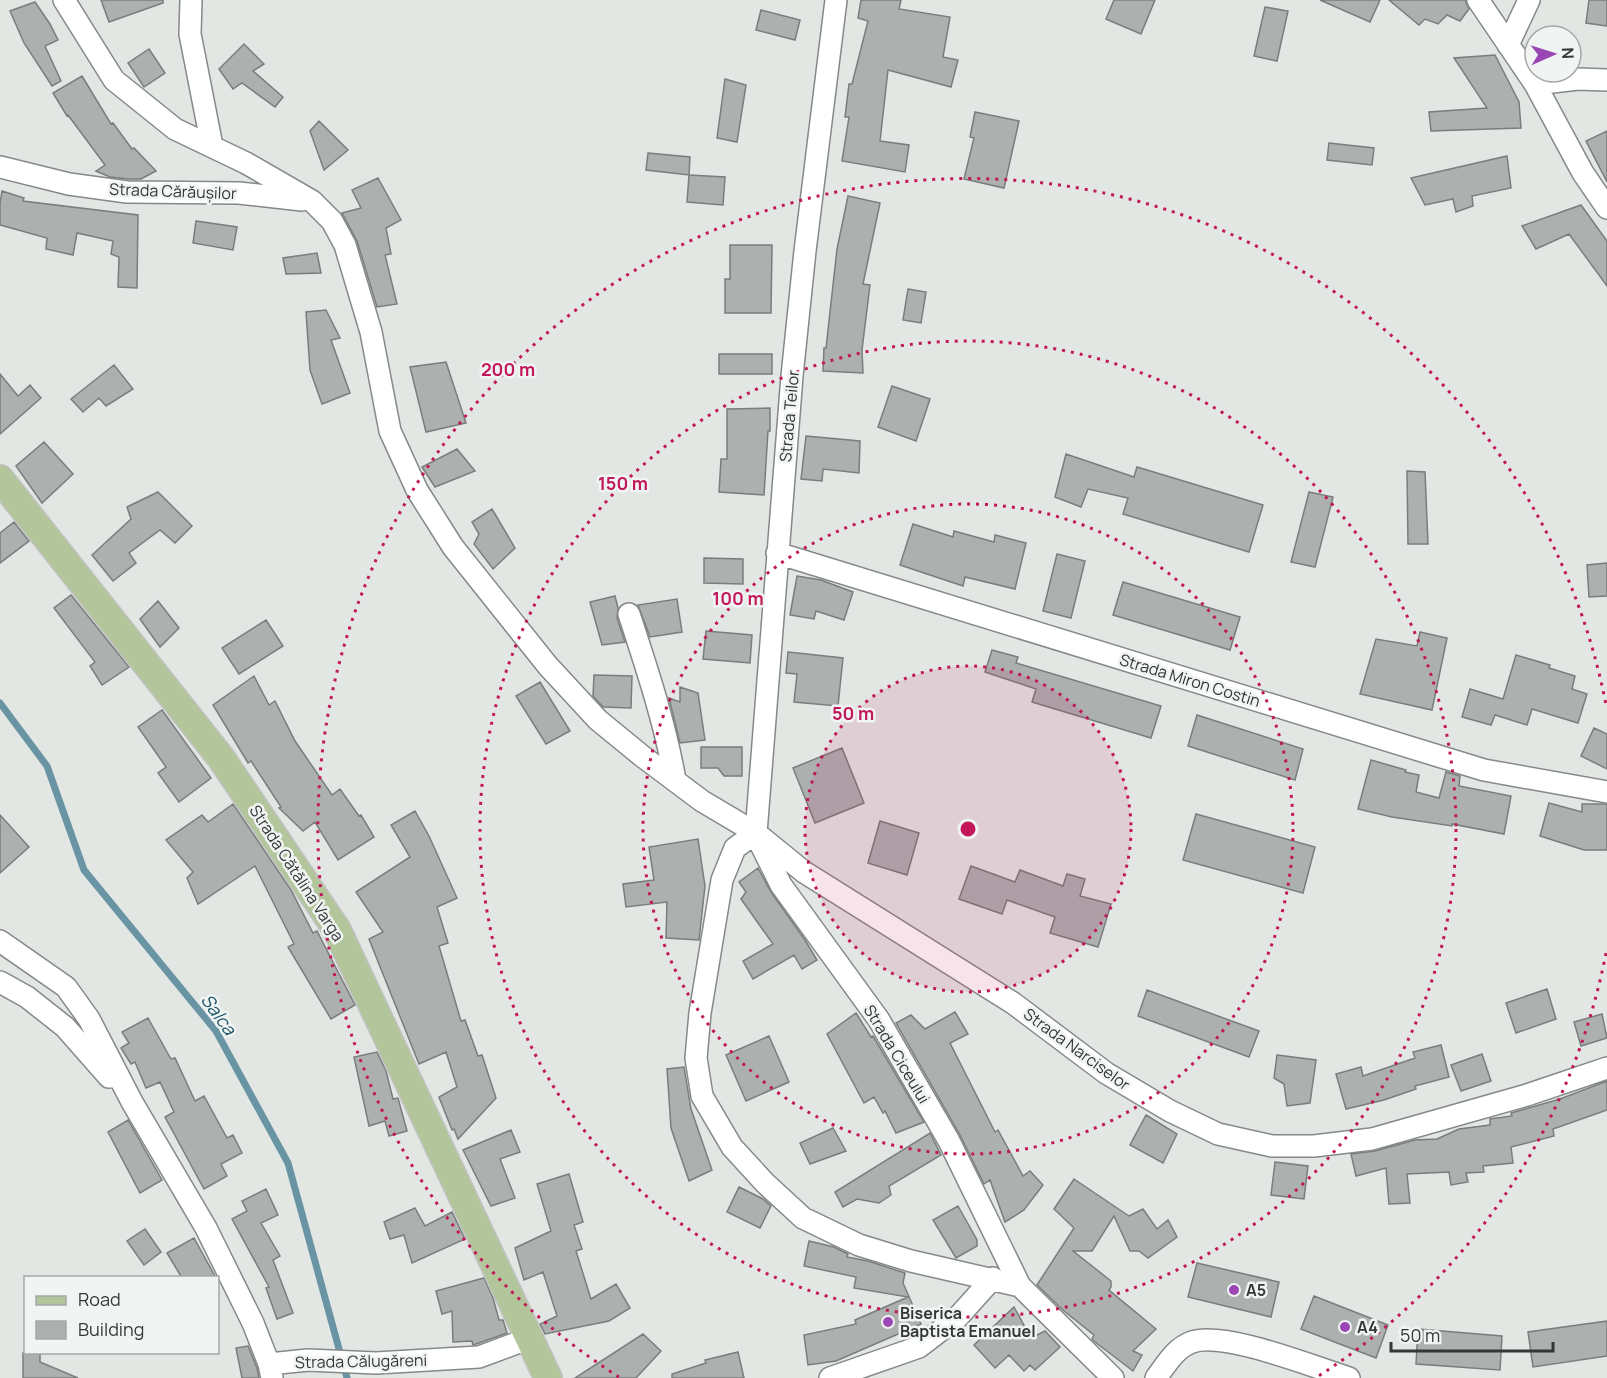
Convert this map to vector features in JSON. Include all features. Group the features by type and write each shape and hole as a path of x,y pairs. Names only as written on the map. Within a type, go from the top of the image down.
{"main road":[{"name":"Strada Cătălina Varga","path":"0,479 221,758 337,930 548,1378"}],"street":[{"name":"Strada Narciselor","path":"64,0 114,80 175,129 246,163 312,201 332,221 345,245 371,332 390,431 417,490 453,547 542,657 598,720 702,801 756,833 804,872 1013,1003 1106,1073 1170,1111 1218,1134 1272,1146 1314,1146 1372,1139 1527,1095 1607,1068"},
{"path":"190,0 190,34 212,146"},
{"name":"Strada Teilor","path":"756,833 777,553 805,251 837,0"},
{"path":"1478,0 1523,67"},
{"path":"1508,45 1529,0"},
{"path":"1583,79 1607,80"},
{"path":"1535,84 1583,173 1607,208"},
{"name":"Strada Cărăușilor","path":"0,167 69,184 127,192 239,193 312,201"},
{"name":"Strada Miron Costin","path":"777,553 1484,770 1607,792"},
{"path":"629,614 660,710 675,780"},
{"path":"756,833 735,848 722,880 700,1012 696,1058 702,1096 732,1148 803,1218 859,1245 911,1261 1020,1286 1113,1378"},
{"name":"Strada Ciceului","path":"756,833 781,885 879,1020 938,1120 1020,1286"},
{"name":"Strada Călugăreni","path":"0,941 66,987 88,1019 132,1102 206,1228 253,1323 271,1371 308,1360 376,1363 479,1356 530,1338"},
{"name":"Strada Călugăreni","path":"0,982 27,997 65,1026 132,1102"},
{"path":"830,1378 919,1347 957,1318 993,1278"},
{"path":"1156,1378 1179,1349 1193,1342 1215,1341 1243,1344 1349,1378"}],"building":[{"path":"101,0 163,0 163,3 109,22"},
{"path":"861,0 901,0 899,9 950,17 943,57 958,60 951,87 888,70 880,141 909,145 905,172 842,161 849,117 845,117 849,84 852,84 868,21 858,18"},
{"path":"1114,0 1155,0 1141,34 1106,19"},
{"path":"1320,0 1380,0 1370,22"},
{"path":"1389,0 1465,0 1469,9 1460,21 1447,15 1438,24 1425,19 1419,25"},
{"path":"1589,0 1607,0 1607,26 1586,23"},
{"path":"35,2 58,40 45,46 61,81 52,86 24,43 10,11"},
{"path":"1265,7 1288,11 1277,61 1254,56"},
{"path":"761,10 800,20 795,40 756,30"},
{"path":"244,44 264,64 253,71 283,97 275,107 242,83 233,89 219,69"},
{"path":"149,49 165,73 144,87 128,63"},
{"path":"1495,55 1519,102 1521,128 1431,131 1429,112 1487,108 1454,58"},
{"path":"82,76 111,124 113,123 132,149 134,148 156,171 141,179 128,179 110,177 96,171 105,165 67,116 53,93"},
{"path":"725,79 746,85 737,142 717,138"},
{"path":"975,112 1019,121 1004,188 964,179 974,138 970,137"},
{"path":"319,121 348,150 324,170 310,131"},
{"path":"1607,131 1607,182 1586,141"},
{"path":"1329,143 1374,148 1372,165 1327,160"},
{"path":"648,153 690,157 689,175 646,170"},
{"path":"1507,156 1511,188 1472,196 1473,206 1456,212 1453,199 1425,205 1411,178"},
{"path":"689,175 725,177 723,205 687,202"},
{"path":"378,178 401,220 386,228 391,254 385,255 397,304 377,307 357,241 342,213 361,208 352,190"},
{"path":"2,191 24,198 23,201 138,215 137,288 118,287 119,257 111,254 113,241 77,233 73,255 46,249 47,238 0,225"},
{"path":"848,196 880,203 863,284 870,285 862,350 863,373 823,371 837,249"},
{"path":"1581,205 1607,241 1607,286 1569,234 1536,249 1522,226"},
{"path":"196,221 237,227 233,250 193,243"},
{"path":"730,245 772,245 771,313 725,313 725,279 730,279"},
{"path":"317,253 321,273 286,274 283,258"},
{"path":"908,289 926,292 921,323 903,320"},
{"path":"326,310 340,338 331,340 350,393 322,404 310,370 306,312"},
{"path":"719,354 772,354 772,374 719,374"},
{"path":"446,362 466,423 426,432 410,367"},
{"path":"114,365 133,389 106,406 99,398 83,412 71,399"},
{"path":"0,374 18,396 30,385 41,398 0,434"},
{"path":"892,386 930,399 916,441 878,427"},
{"path":"770,408 764,495 719,492 721,459 727,459 727,409"},
{"path":"806,436 860,441 859,473 823,469 822,481 801,479"},
{"path":"44,442 73,474 42,503 16,466"},
{"path":"457,449 475,471 435,487 422,467"},
{"path":"1066,454 1134,477 1137,467 1263,505 1249,552 1123,514 1128,498 1088,489 1081,507 1055,497"},
{"path":"1407,471 1425,472 1428,544 1408,544"},
{"path":"158,492 192,526 175,543 160,530 129,553 136,563 113,581 92,555 131,519 127,507"},
{"path":"1309,492 1333,497 1315,567 1291,562"},
{"path":"492,509 515,548 493,569 474,544 479,534 472,522"},
{"path":"14,522 29,541 0,563 0,533"},
{"path":"913,524 953,537 954,531 994,542 995,535 1026,543 1015,589 965,577 963,586 900,565"},
{"path":"1057,554 1085,561 1071,618 1043,611"},
{"path":"704,558 743,559 743,584 704,583"},
{"path":"1607,563 1607,596 1589,597 1587,565"},
{"path":"797,576 821,580 853,592 844,620 816,611 814,619 790,615"},
{"path":"1123,582 1240,617 1230,650 1113,615"},
{"path":"71,595 129,667 102,685 90,666 95,662 54,608"},
{"path":"615,596 618,608 617,618 625,642 602,645 590,602"},
{"path":"677,599 682,632 650,637 638,605"},
{"path":"158,601 179,628 160,647 140,619"},
{"path":"266,620 283,646 239,674 222,648"},
{"path":"706,631 752,635 750,663 703,659"},
{"path":"1420,632 1447,638 1432,710 1360,694 1376,639 1417,646"},
{"path":"992,650 1018,657 1016,663 1161,706 1151,738 1032,702 1036,689 985,672"},
{"path":"788,652 843,658 838,706 794,702 797,674 786,673"},
{"path":"1516,655 1550,665 1549,668 1575,676 1572,689 1587,694 1578,723 1532,709 1527,725 1495,715 1491,725 1462,717 1470,689 1503,699"},
{"path":"594,675 632,676 631,708 603,707 593,696"},
{"path":"254,676 269,705 275,701 295,741 332,795 340,789 359,816 361,815 374,837 338,860 315,822 303,831 279,808 281,807 251,761 248,763 213,705"},
{"path":"540,682 570,731 546,744 516,696"},
{"path":"680,687 698,693 705,740 680,743 669,698 680,702"},
{"path":"162,710 211,778 179,802 158,773 166,767 138,727"},
{"path":"1197,715 1303,749 1295,780 1188,746"},
{"path":"1594,728 1607,734 1607,769 1581,756"},
{"path":"701,747 742,747 742,776 724,776 718,768 701,768"},
{"path":"842,748 864,803 815,823 793,768"},
{"path":"1371,760 1419,775 1416,792 1439,798 1446,772 1460,776 1459,786 1511,796 1504,834 1452,824 1452,826 1392,817 1358,809"},
{"path":"1549,803 1582,812 1582,804 1607,804 1607,850 1584,850 1540,836"},
{"path":"233,804 291,890 313,933 317,931 355,1005 331,1019 288,947 294,944 255,866 198,904 187,878 193,872 166,840 202,815 208,822"},
{"path":"415,811 457,898 437,907 448,943 439,946 461,1021 465,1020 478,1056 482,1055 496,1098 458,1139 439,1097 457,1087 446,1052 419,1064 369,939 383,932 356,892 410,857 391,825"},
{"path":"1196,814 1315,847 1303,893 1183,860"},
{"path":"0,815 29,847 0,873"},
{"path":"880,821 919,833 907,875 868,863"},
{"path":"698,839 705,886 699,940 666,938 667,902 626,907 623,884 654,880 649,847"},
{"path":"971,866 1015,882 1020,870 1063,886 1067,874 1085,879 1080,896 1111,904 1098,947 1050,933 1055,917 1007,900 1002,914 959,899"},
{"path":"758,868 771,892 817,960 802,969 794,955 753,979 743,961 773,944 741,899 746,892 739,882"},
{"path":"1547,989 1556,1019 1516,1033 1506,1003"},
{"path":"1147,990 1259,1031 1249,1057 1138,1016"},
{"path":"955,1012 968,1034 950,1043 995,1132 998,1130 1023,1176 1030,1171 1043,1185 1024,1210 1005,1222 990,1180 984,1184 960,1135 896,1023 911,1015 925,1029"},
{"path":"856,1013 871,1037 873,1036 924,1122 896,1133 885,1111 883,1113 874,1097 864,1103 827,1034"},
{"path":"1602,1014 1607,1038 1581,1046 1574,1022"},
{"path":"148,1018 171,1059 175,1058 195,1101 204,1096 227,1138 233,1135 242,1153 221,1164 227,1176 204,1189 165,1117 174,1112 160,1082 146,1088 135,1062 131,1064 121,1048 129,1043 122,1032"},
{"path":"769,1036 789,1082 746,1101 726,1055"},
{"path":"1441,1045 1449,1077 1415,1086 1416,1089 1384,1100 1346,1109 1336,1074 1361,1067 1363,1076 1415,1058 1413,1052"},
{"path":"377,1052 386,1071 393,1099 398,1098 407,1131 389,1136 385,1121 369,1126 354,1057"},
{"path":"1482,1054 1491,1081 1461,1091 1451,1065"},
{"path":"1277,1055 1316,1060 1310,1103 1287,1106 1284,1084 1274,1078"},
{"path":"684,1067 691,1109 712,1170 689,1181 671,1128 667,1069"},
{"path":"1607,1081 1607,1110 1553,1129 1554,1136 1511,1147 1513,1163 1483,1166 1484,1172 1466,1173 1468,1182 1451,1185 1449,1172 1407,1174 1410,1203 1389,1204 1386,1168 1356,1176 1351,1154 1375,1151 1415,1140 1437,1139 1459,1129 1490,1125 1490,1119 1512,1116 1511,1113 1560,1099"},
{"path":"1146,1115 1177,1134 1163,1163 1130,1145"},
{"path":"128,1120 162,1180 140,1193 108,1132"},
{"path":"833,1128 846,1151 810,1164 800,1143"},
{"path":"511,1130 520,1152 500,1159 515,1198 491,1206 463,1150"},
{"path":"930,1133 941,1155 889,1186 891,1195 879,1203 857,1199 843,1207 835,1192"},
{"path":"1275,1162 1308,1166 1304,1199 1271,1195"},
{"path":"569,1174 583,1222 574,1225 582,1249 576,1251 591,1299 616,1284 630,1308 609,1321 545,1334 540,1324 557,1316 543,1272 524,1280 515,1248 551,1231 537,1184"},
{"path":"1074,1179 1129,1216 1143,1209 1157,1229 1168,1220 1177,1237 1148,1258 1139,1251 1130,1251 1114,1216 1092,1251 1073,1251 1111,1281 1109,1290 1156,1329 1133,1351 1142,1355 1133,1371 1095,1342 1092,1339 1094,1335 1037,1285 1074,1228 1054,1209"},
{"path":"739,1187 763,1199 771,1206 760,1228 727,1212"},
{"path":"266,1189 278,1215 261,1223 280,1256 273,1260 293,1313 277,1319 266,1288 269,1287 232,1219 247,1211 242,1201"},
{"path":"958,1206 977,1240 977,1246 956,1258 933,1220"},
{"path":"415,1208 425,1226 452,1212 465,1239 412,1263 404,1235 390,1239 384,1222"},
{"path":"145,1229 161,1252 144,1265 127,1241"},
{"path":"194,1238 215,1276 181,1276 167,1253"},
{"path":"809,1241 834,1247 848,1254 847,1257 905,1273 903,1283 921,1324 836,1361 808,1365 804,1335 856,1324 855,1320 908,1297 854,1288 856,1277 804,1266"},
{"name":"A5","path":"1197,1263 1279,1282 1271,1317 1188,1297"},
{"path":"484,1278 499,1320 503,1320 507,1333 473,1345 472,1341 453,1342 452,1311 442,1314 436,1291"},
{"name":"A4","path":"1314,1296 1388,1325 1376,1358 1301,1329"},
{"path":"1014,1307 1031,1338 1045,1331 1060,1347 1035,1370 1030,1365 1024,1371 1009,1355 995,1368 974,1345"},
{"path":"1607,1321 1607,1356 1533,1367 1528,1332"},
{"path":"1418,1329 1502,1336 1500,1370 1416,1364"},
{"path":"643,1334 661,1351 636,1378 575,1378"},
{"path":"248,1346 259,1378 242,1378 236,1348"},
{"path":"738,1352 744,1378 672,1378 672,1374 706,1363 705,1360"},
{"path":"24,1353 40,1354 40,1362 78,1378 23,1378"}],"waterway":[{"name":"Salca","path":"0,703 47,766 84,870 216,1031 288,1163 347,1378"}],"place":[{"name":"A5","path":"1234,1290"},
{"name":"Biserica Baptista Emanuel","path":"888,1322"},
{"name":"A4","path":"1345,1327"}]}
